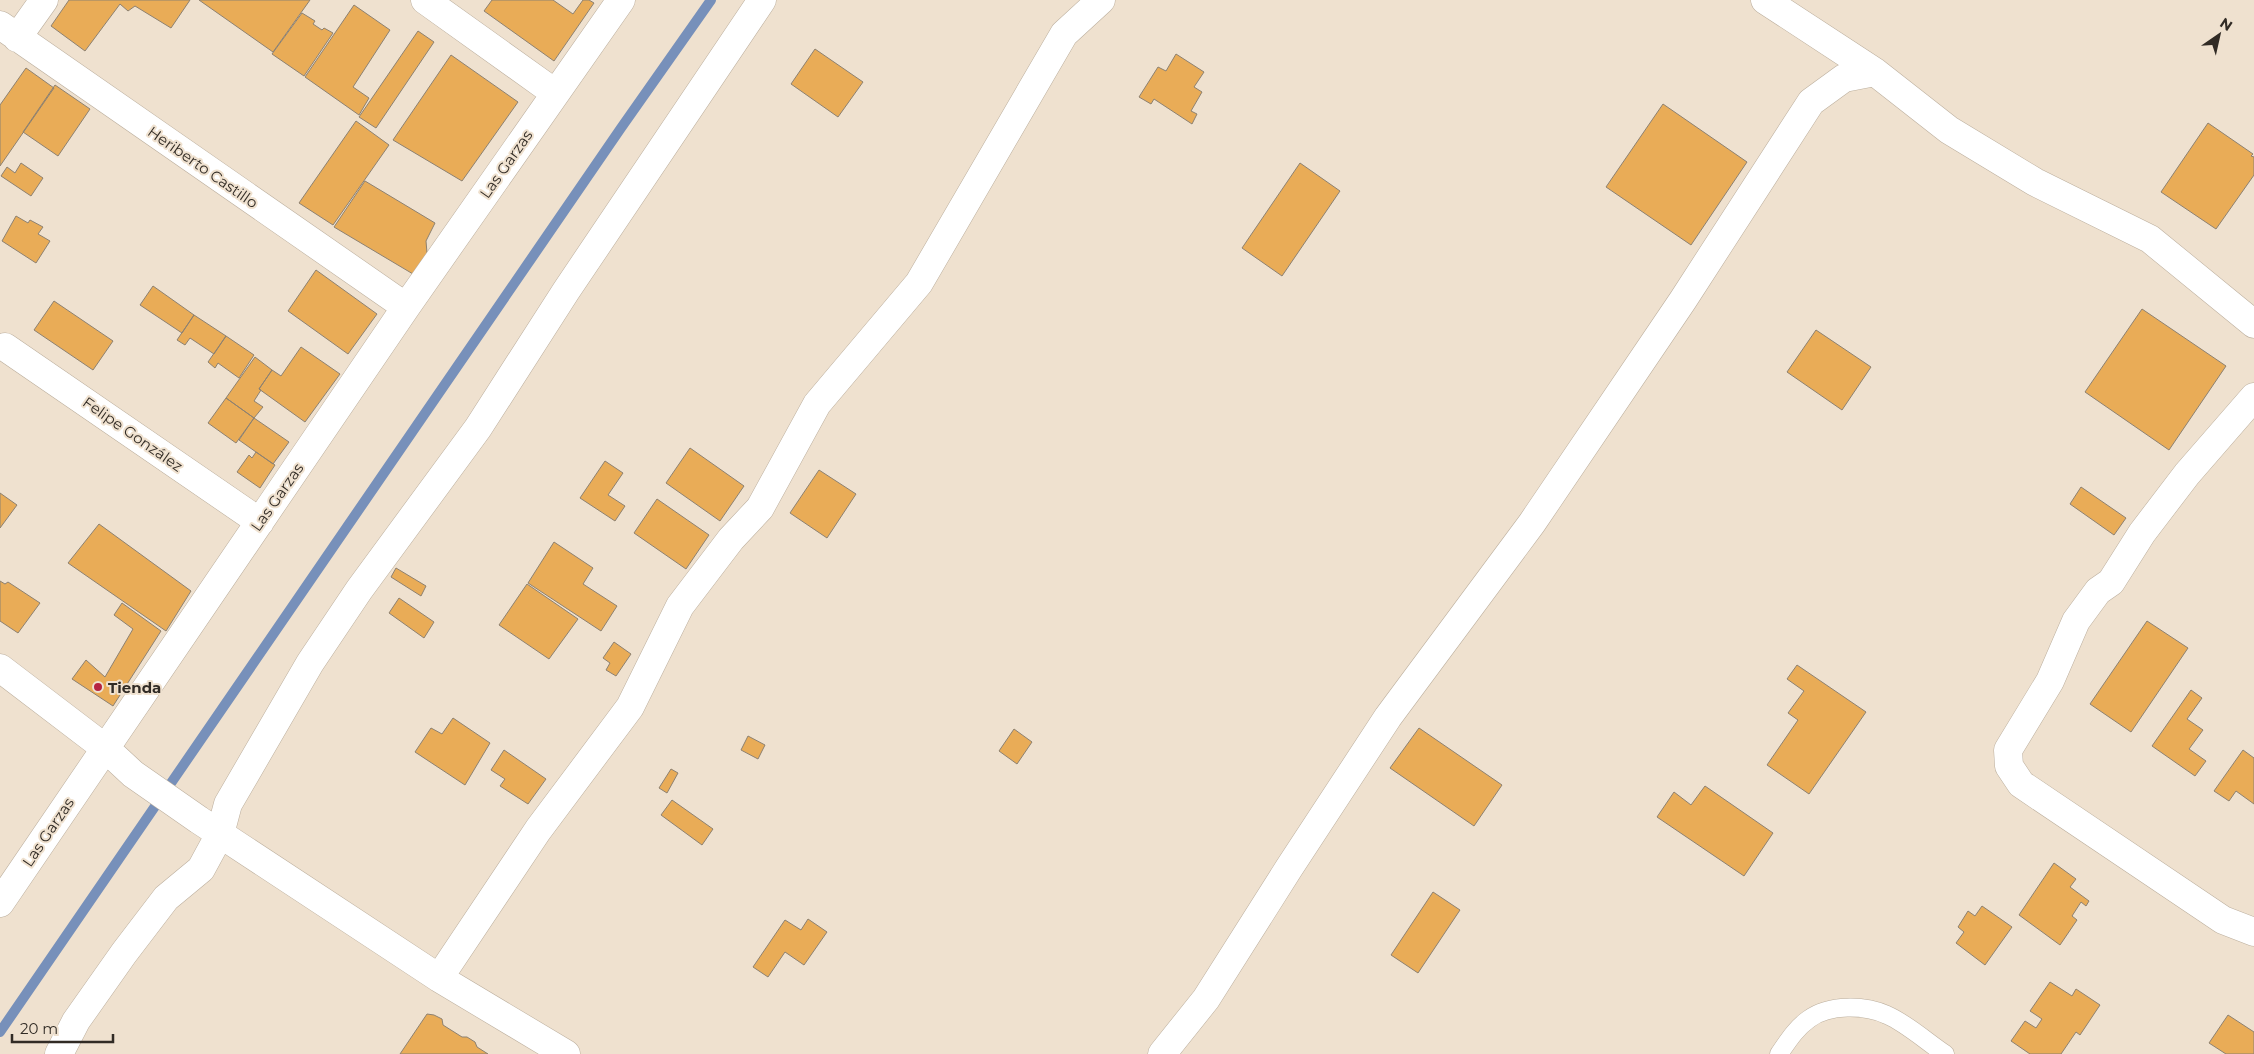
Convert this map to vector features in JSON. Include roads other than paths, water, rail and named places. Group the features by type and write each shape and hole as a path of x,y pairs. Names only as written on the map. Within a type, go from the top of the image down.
{"street":[{"path":"9,32 44,0"},
{"path":"425,0 555,93"},
{"name":"Las Garzas","path":"0,903 406,307 621,0"},
{"path":"59,1054 76,1021 124,953 166,898 201,868 209,827 228,804 310,663 359,590 478,428 566,291 762,0"},
{"path":"439,978 538,830 630,707 680,606 732,539 760,508 817,404 919,283 1064,34 1101,0"},
{"path":"1765,0 1875,72 1949,130 1972,145 2035,182 2150,239 2254,324"},
{"name":"Heriberto Castillo","path":"9,32 406,307"},
{"path":"1162,1054 1206,999 1288,868 1388,718 1532,523 1684,300 1812,102 1844,78 1875,72"},
{"name":"Felipe González","path":"5,347 260,522"},
{"path":"2254,397 2187,474 2142,533 2111,582 2098,590 2076,621 2050,681 2008,750 2009,766 2021,784 2223,920 2254,932"},
{"path":"0,668 105,748 134,774 209,827 439,978 564,1054"}],"lane":[{"path":"1779,1054 1795,1030 1810,1018 1830,1010 1854,1008 1888,1015 1945,1054"}],"waterway":[{"path":"0,1032 711,0"}],"place":[{"name":"Tienda","path":"98,687"}]}
